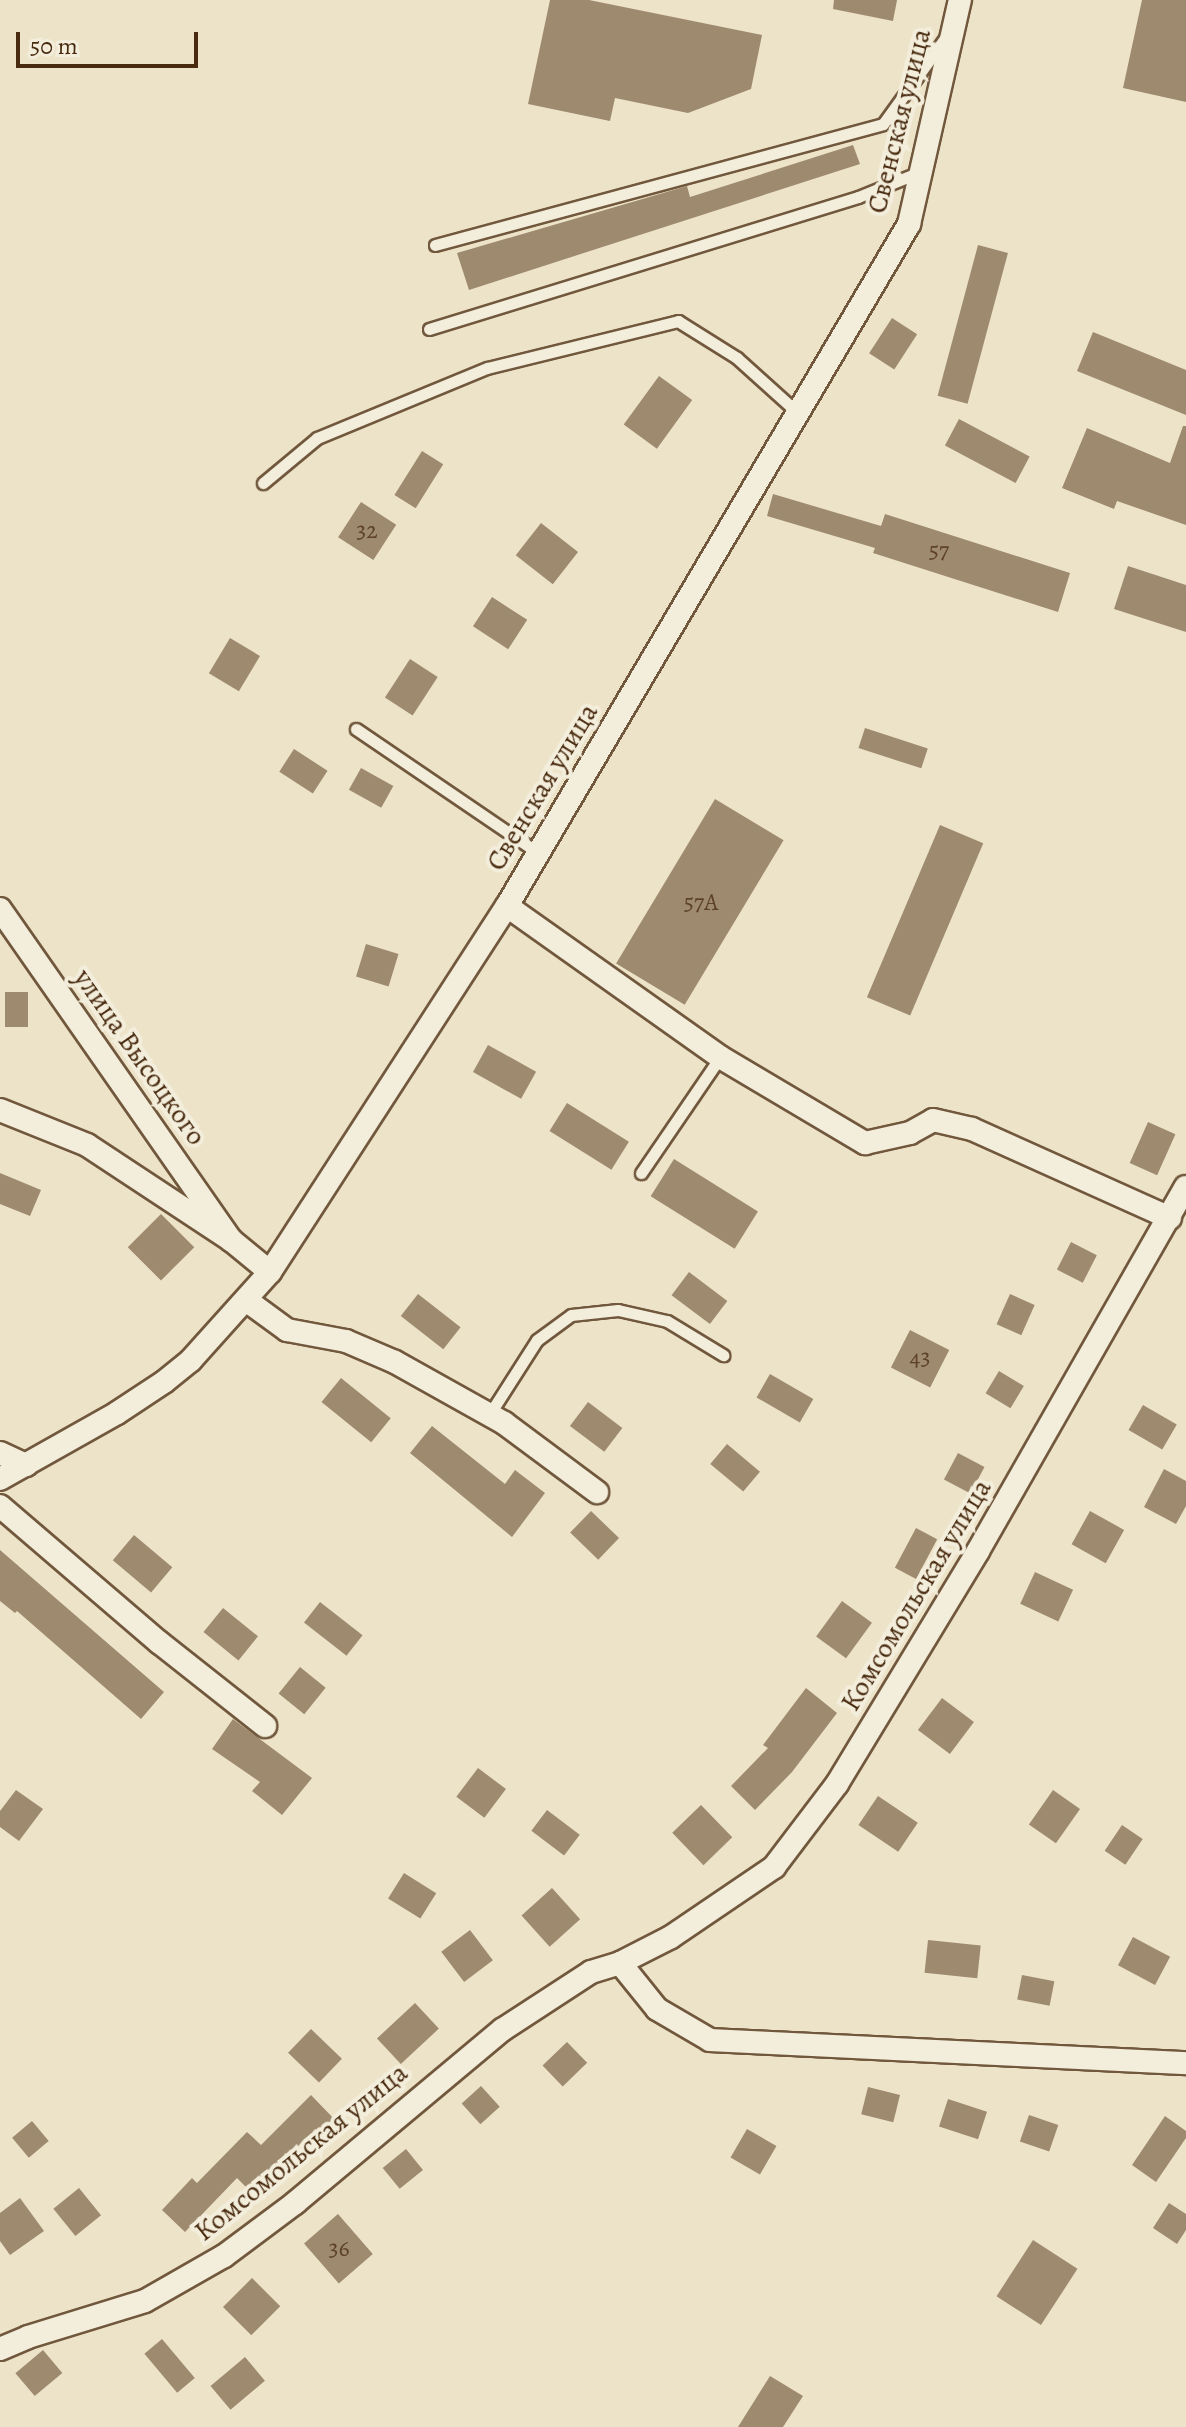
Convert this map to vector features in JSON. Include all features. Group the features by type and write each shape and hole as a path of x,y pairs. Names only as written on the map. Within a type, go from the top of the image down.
{"street":[{"name":"Свенская улица","path":"0,1479 164,1382 191,1360 270,1272 507,906 909,224 960,0"},
{"path":"507,906 720,1057 865,1143 910,1133 933,1120 972,1129 1170,1218"},
{"name":"улица Высоцкого","path":"0,909 231,1240"},
{"path":"0,1110 87,1145 231,1240 270,1272"},
{"name":"Комсомольская улица","path":"0,2349 28,2337 145,2301 224,2256 295,2203 502,2030 591,1972 620,1963 671,1937 774,1867 837,1784 978,1551 1186,1187"},
{"path":"246,1300 287,1330 346,1341 371,1351 489,1415 597,1492"},
{"path":"0,1453 26,1465"},
{"path":"0,1506 160,1643 265,1726"},
{"path":"620,1963 657,2009 710,2040 1186,2063"}],"lane":[{"path":"435,245 883,124 953,27"},
{"path":"429,329 858,197 920,172"},
{"path":"263,483 317,438 487,368 678,321 737,358 798,413"},
{"path":"356,729 537,852"},
{"path":"641,1173 720,1057"},
{"path":"489,1415 537,1340 571,1315 618,1310 667,1321 723,1355"}],"building":[{"path":"550,0 589,0 762,35 751,89 688,113 615,98 610,121 528,104"},
{"path":"834,0 897,0 893,21 833,9"},
{"path":"1142,0 1186,0 1186,102 1123,88"},
{"path":"853,145 860,164 469,290 457,253 687,186 690,197"},
{"path":"978,245 1008,253 968,404 938,396"},
{"path":"892,318 917,334 894,370 869,353"},
{"path":"1093,332 1186,370 1186,415 1077,371"},
{"path":"659,376 692,400 657,449 624,425"},
{"path":"959,419 1030,457 1016,483 945,445"},
{"path":"1183,426 1186,426 1186,525 1117,501 1114,509 1062,488 1087,428 1170,463"},
{"path":"422,451 443,464 416,508 394,495"},
{"path":"773,494 881,526 885,514 1070,573 1058,612 873,553 875,548 767,516"},
{"path":"361,502 396,525 373,560 338,537"},
{"path":"541,523 578,552 553,584 516,555"},
{"path":"1128,566 1186,585 1186,632 1114,609"},
{"path":"492,597 527,620 508,649 473,626"},
{"path":"230,638 260,656 239,691 209,673"},
{"path":"410,659 438,677 413,716 385,698"},
{"path":"865,728 928,748 921,768 859,748"},
{"path":"294,749 328,771 313,793 279,772"},
{"path":"361,768 393,786 381,808 349,790"},
{"path":"715,799 784,840 685,1005 616,964"},
{"path":"940,825 983,843 910,1015 867,997"},
{"path":"366,944 399,954 389,986 356,977"},
{"path":"5,992 28,992 28,1027 5,1027"},
{"path":"488,1045 536,1072 521,1099 473,1072"},
{"path":"567,1103 629,1142 611,1170 550,1131"},
{"path":"1148,1122 1175,1134 1157,1175 1130,1163"},
{"path":"674,1159 758,1211 735,1249 651,1196"},
{"path":"0,1173 41,1190 30,1216 0,1204"},
{"path":"161,1214 194,1247 161,1280 128,1247"},
{"path":"1071,1242 1097,1255 1083,1283 1057,1270"},
{"path":"689,1272 727,1301 710,1324 672,1295"},
{"path":"418,1294 461,1327 443,1349 401,1316"},
{"path":"1010,1294 1035,1305 1021,1335 997,1324"},
{"path":"910,1330 949,1350 930,1387 891,1367"},
{"path":"999,1371 1024,1386 1010,1408 986,1393"},
{"path":"770,1374 813,1399 800,1422 756,1397"},
{"path":"341,1378 391,1418 371,1442 321,1402"},
{"path":"588,1402 622,1428 604,1452 570,1426"},
{"path":"1143,1405 1177,1424 1162,1450 1128,1430"},
{"path":"432,1426 505,1484 515,1470 545,1493 512,1537 410,1453"},
{"path":"727,1444 760,1472 743,1492 710,1464"},
{"path":"958,1453 984,1467 970,1494 944,1479"},
{"path":"1164,1469 1186,1481 1186,1506 1176,1524 1144,1507"},
{"path":"591,1511 619,1538 598,1560 570,1533"},
{"path":"1090,1511 1124,1530 1106,1563 1072,1544"},
{"path":"916,1528 937,1539 916,1579 895,1568"},
{"path":"134,1535 172,1567 151,1592 113,1560"},
{"path":"0,1550 164,1692 141,1719 17,1611 15,1613 0,1601"},
{"path":"1035,1572 1073,1590 1058,1621 1020,1604"},
{"path":"842,1601 872,1623 846,1658 816,1637"},
{"path":"320,1602 363,1635 347,1656 304,1622"},
{"path":"223,1608 258,1636 238,1660 203,1632"},
{"path":"300,1667 326,1688 304,1714 279,1693"},
{"path":"806,1688 837,1713 792,1772 755,1810 731,1786 768,1748 763,1745"},
{"path":"942,1698 974,1722 950,1754 918,1730"},
{"path":"233,1719 312,1778 282,1815 252,1791 260,1782 212,1749"},
{"path":"478,1768 506,1789 484,1818 456,1797"},
{"path":"16,1790 43,1809 19,1841 0,1827 0,1811"},
{"path":"1053,1790 1080,1809 1056,1843 1029,1824"},
{"path":"878,1796 918,1823 898,1852 858,1825"},
{"path":"701,1805 732,1837 703,1865 672,1833"},
{"path":"547,1810 580,1835 564,1855 531,1831"},
{"path":"1122,1825 1143,1839 1125,1865 1105,1851"},
{"path":"404,1873 436,1893 420,1919 388,1898"},
{"path":"552,1888 580,1919 550,1947 522,1915"},
{"path":"470,1930 493,1960 464,1982 441,1952"},
{"path":"1133,1937 1170,1957 1155,1985 1118,1965"},
{"path":"928,1940 981,1946 977,1978 925,1973"},
{"path":"1022,1975 1054,1981 1050,2006 1017,2000"},
{"path":"415,2003 439,2029 401,2064 377,2038"},
{"path":"311,2029 342,2059 319,2083 288,2053"},
{"path":"567,2042 587,2063 563,2086 543,2066"},
{"path":"481,2086 500,2107 480,2124 462,2103"},
{"path":"868,2087 900,2095 893,2122 861,2114"},
{"path":"311,2095 337,2122 310,2150 302,2142 252,2193 237,2178 185,2232 162,2210 192,2178 197,2183 247,2132 261,2145"},
{"path":"948,2099 987,2112 978,2139 939,2127"},
{"path":"1029,2115 1058,2125 1049,2152 1020,2141"},
{"path":"1165,2116 1186,2131 1186,2138 1156,2182 1132,2165"},
{"path":"32,2121 49,2141 29,2158 12,2138"},
{"path":"747,2129 776,2146 760,2175 730,2158"},
{"path":"406,2149 423,2170 400,2189 383,2168"},
{"path":"79,2188 101,2215 75,2236 53,2209"},
{"path":"20,2198 44,2231 10,2255 0,2241 0,2213"},
{"path":"1169,2203 1186,2214 1186,2230 1177,2244 1153,2228"},
{"path":"338,2214 373,2254 339,2284 304,2244"},
{"path":"1033,2240 1077,2269 1041,2325 997,2296"},
{"path":"252,2278 280,2306 251,2335 223,2307"},
{"path":"162,2339 195,2378 177,2393 144,2354"},
{"path":"43,2350 62,2373 35,2396 15,2373"},
{"path":"245,2357 265,2381 230,2410 211,2386"},
{"path":"770,2376 803,2396 783,2427 738,2427"}]}
